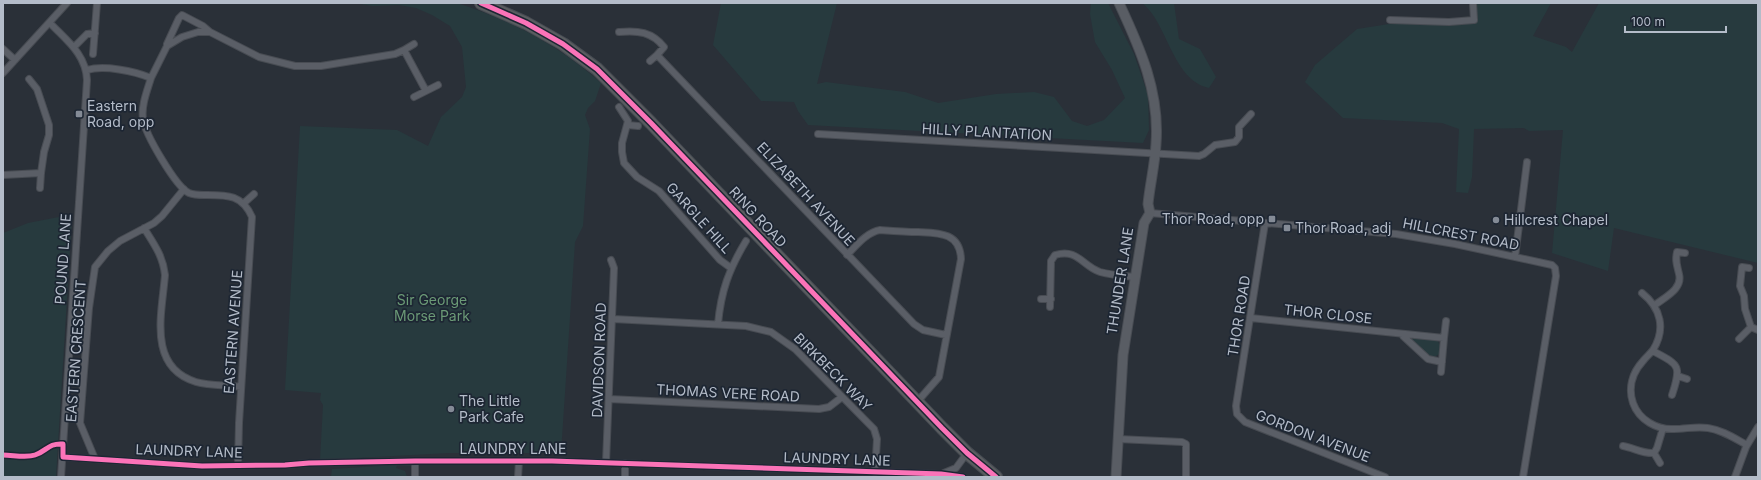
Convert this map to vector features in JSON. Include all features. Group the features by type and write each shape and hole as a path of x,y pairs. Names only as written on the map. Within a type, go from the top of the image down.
{"highway":[{"name":"RING ROAD","path":"481,3 526,23 553,38 597,69 656,128 917,402 967,453 996,477"}],"street":[{"path":"3,73 50,23 66,3"},
{"path":"93,54 97,3"},
{"name":"THUNDER LANE","path":"1116,477 1123,355 1144,223 1150,213 1148,204 1157,128 1152,86 1141,51 1119,3"},
{"path":"1390,20 1449,22 1474,20 1472,3"},
{"path":"254,194 244,203 226,195 190,193 184,189 170,173 146,130 142,111 151,78 155,66 167,46 176,24 182,15 203,26 210,32 259,57 295,66 321,66 395,54 414,44"},
{"path":"50,23 74,46 87,70 106,69 128,71 151,78"},
{"path":"167,46 173,41 190,34 210,32"},
{"path":"619,32 644,32 657,38 664,47 650,61"},
{"path":"74,46 87,34 95,33"},
{"path":"3,49 15,60"},
{"path":"404,50 426,91"},
{"name":"ELIZABETH AVENUE","path":"657,55 918,328 946,335"},
{"name":"POUND LANE","path":"61,477 87,70"},
{"path":"29,79 38,89 49,125 49,135 44,152 40,188"},
{"path":"414,97 438,85"},
{"path":"619,107 628,121 628,125 638,126"},
{"name":"HILLY PLANTATION","path":"818,134 1199,156 1216,145 1235,142 1239,137 1239,127 1250,118"},
{"name":"GARGLE HILL","path":"628,125 622,143 622,152 624,163 629,170 637,177 660,191 720,260 731,268"},
{"path":"1515,257 1527,162"},
{"path":"3,175 41,173"},
{"name":"EASTERN CRESCENT","path":"95,459 80,423 93,272 99,261 108,251 120,242 154,223 162,216 184,189"},
{"name":"EASTERN AVENUE","path":"238,465 241,387 252,229 252,217 244,203"},
{"name":"HILLCREST ROAD","path":"1150,213 1396,234 1552,265 1556,272 1523,477"},
{"name":"THOR ROAD","path":"1236,413 1265,223"},
{"path":"144,228 161,254 164,265 165,275 161,343 163,353 174,369 195,382 241,387"},
{"path":"847,255 874,231 935,233 946,236 954,241 959,247 961,259 939,377 917,402"},
{"path":"718,324 724,286 731,268 746,241"},
{"path":"1670,250 1685,253"},
{"path":"1655,305 1675,291 1678,285 1679,274 1675,263 1677,252"},
{"path":"1050,307 1051,261 1055,255 1068,253 1074,255 1100,272 1135,278"},
{"name":"DAVIDSON ROAD","path":"606,462 613,319 614,268 611,260"},
{"path":"1735,265 1749,268"},
{"path":"1742,267 1740,286 1744,296 1745,309 1751,327 1758,330"},
{"path":"1642,293 1655,305 1660,322 1660,333 1653,351 1644,359 1634,374 1631,391 1633,403 1644,419 1652,424 1663,428 1676,430 1692,427 1709,428 1722,432 1746,445"},
{"path":"1041,299 1050,299"},
{"name":"THOR CLOSE","path":"1251,318 1444,338"},
{"name":"BIRKBECK WAY","path":"613,319 718,324 759,328 771,332 783,339 795,349 876,433 875,473"},
{"path":"1441,372 1446,321"},
{"path":"1739,339 1751,327"},
{"path":"1403,334 1407,341 1428,360 1442,362"},
{"path":"1653,351 1676,366 1678,376 1672,394"},
{"path":"1678,376 1687,379"},
{"name":"THOMAS VERE ROAD","path":"609,399 820,409 829,407 842,398"},
{"name":"GORDON AVENUE","path":"1236,413 1240,419 1245,422 1384,477"},
{"path":"1742,477 1735,476 1746,445 1758,426"},
{"path":"1654,453 1663,428"},
{"path":"1118,439 1182,442 1186,444 1186,477"},
{"path":"1623,446 1636,448 1648,453 1654,453"},
{"name":"LAUNDRY LANE","path":"941,474 956,468 967,453"},
{"path":"1654,453 1660,462"},
{"name":"LAUNDRY LANE","path":"62,457 202,466 414,461 606,462 806,474 941,474 963,477"},
{"path":"414,461 415,477"},
{"path":"518,477 519,461"},
{"path":"625,477 626,463"}],"green space":[{"name":"Sir George Morse Park","path":"354,3 457,3 496,17 534,35 585,69 601,83 595,101 588,108 585,115 590,129 583,226 575,242 561,453 449,453 320,460 323,405 320,400 321,393 285,390 300,126 397,130 428,146 441,117 462,97 466,87 462,47 450,26 432,15 416,8 399,5 373,6"},
{"path":"721,3 837,3 817,84 826,82 905,92 938,103 996,94 1034,92 1054,97 1072,121 1087,126 1104,120 1125,98 1112,70 1095,42 1090,14 1091,3 1108,3 1134,54 1148,95 1149,130 1143,143 808,125 798,111 794,102 761,101 713,45"},
{"path":"1142,3 1174,3 1179,39 1200,49 1216,77 1209,88 1197,83 1178,63 1151,12"},
{"path":"1474,3 1551,3 1533,36 1566,47 1572,52 1599,3 1758,3 1758,263 1614,228 1608,271 1552,253 1563,130 1529,131 1524,128 1474,129 1472,177 1468,193 1456,192 1459,129 1442,123 1343,118 1305,82 1315,65 1357,29 1389,24 1476,24"},
{"path":"64,216 72,217 56,477 3,477 3,233 28,223"},
{"path":"1410,337 1437,340 1440,345 1439,354 1433,358 1430,357 1409,339"},
{"path":"397,465 396,468 405,471 407,477 331,477 332,469"}],"cycle path":[{"path":"481,3 526,23 563,44 597,69 651,123 942,428 967,453 996,477"},
{"path":"3,455 31,456 51,446 63,444 63,457 202,466 415,461 552,461 941,474 963,477"}],"place":[{"name":"Eastern Road, opp","path":"79,114"},
{"name":"Thor Road, opp","path":"1272,219"},
{"name":"Hillcrest Chapel","path":"1496,220"},
{"name":"Thor Road, adj","path":"1287,228"},
{"name":"The Little Park Cafe","path":"451,409"}]}
